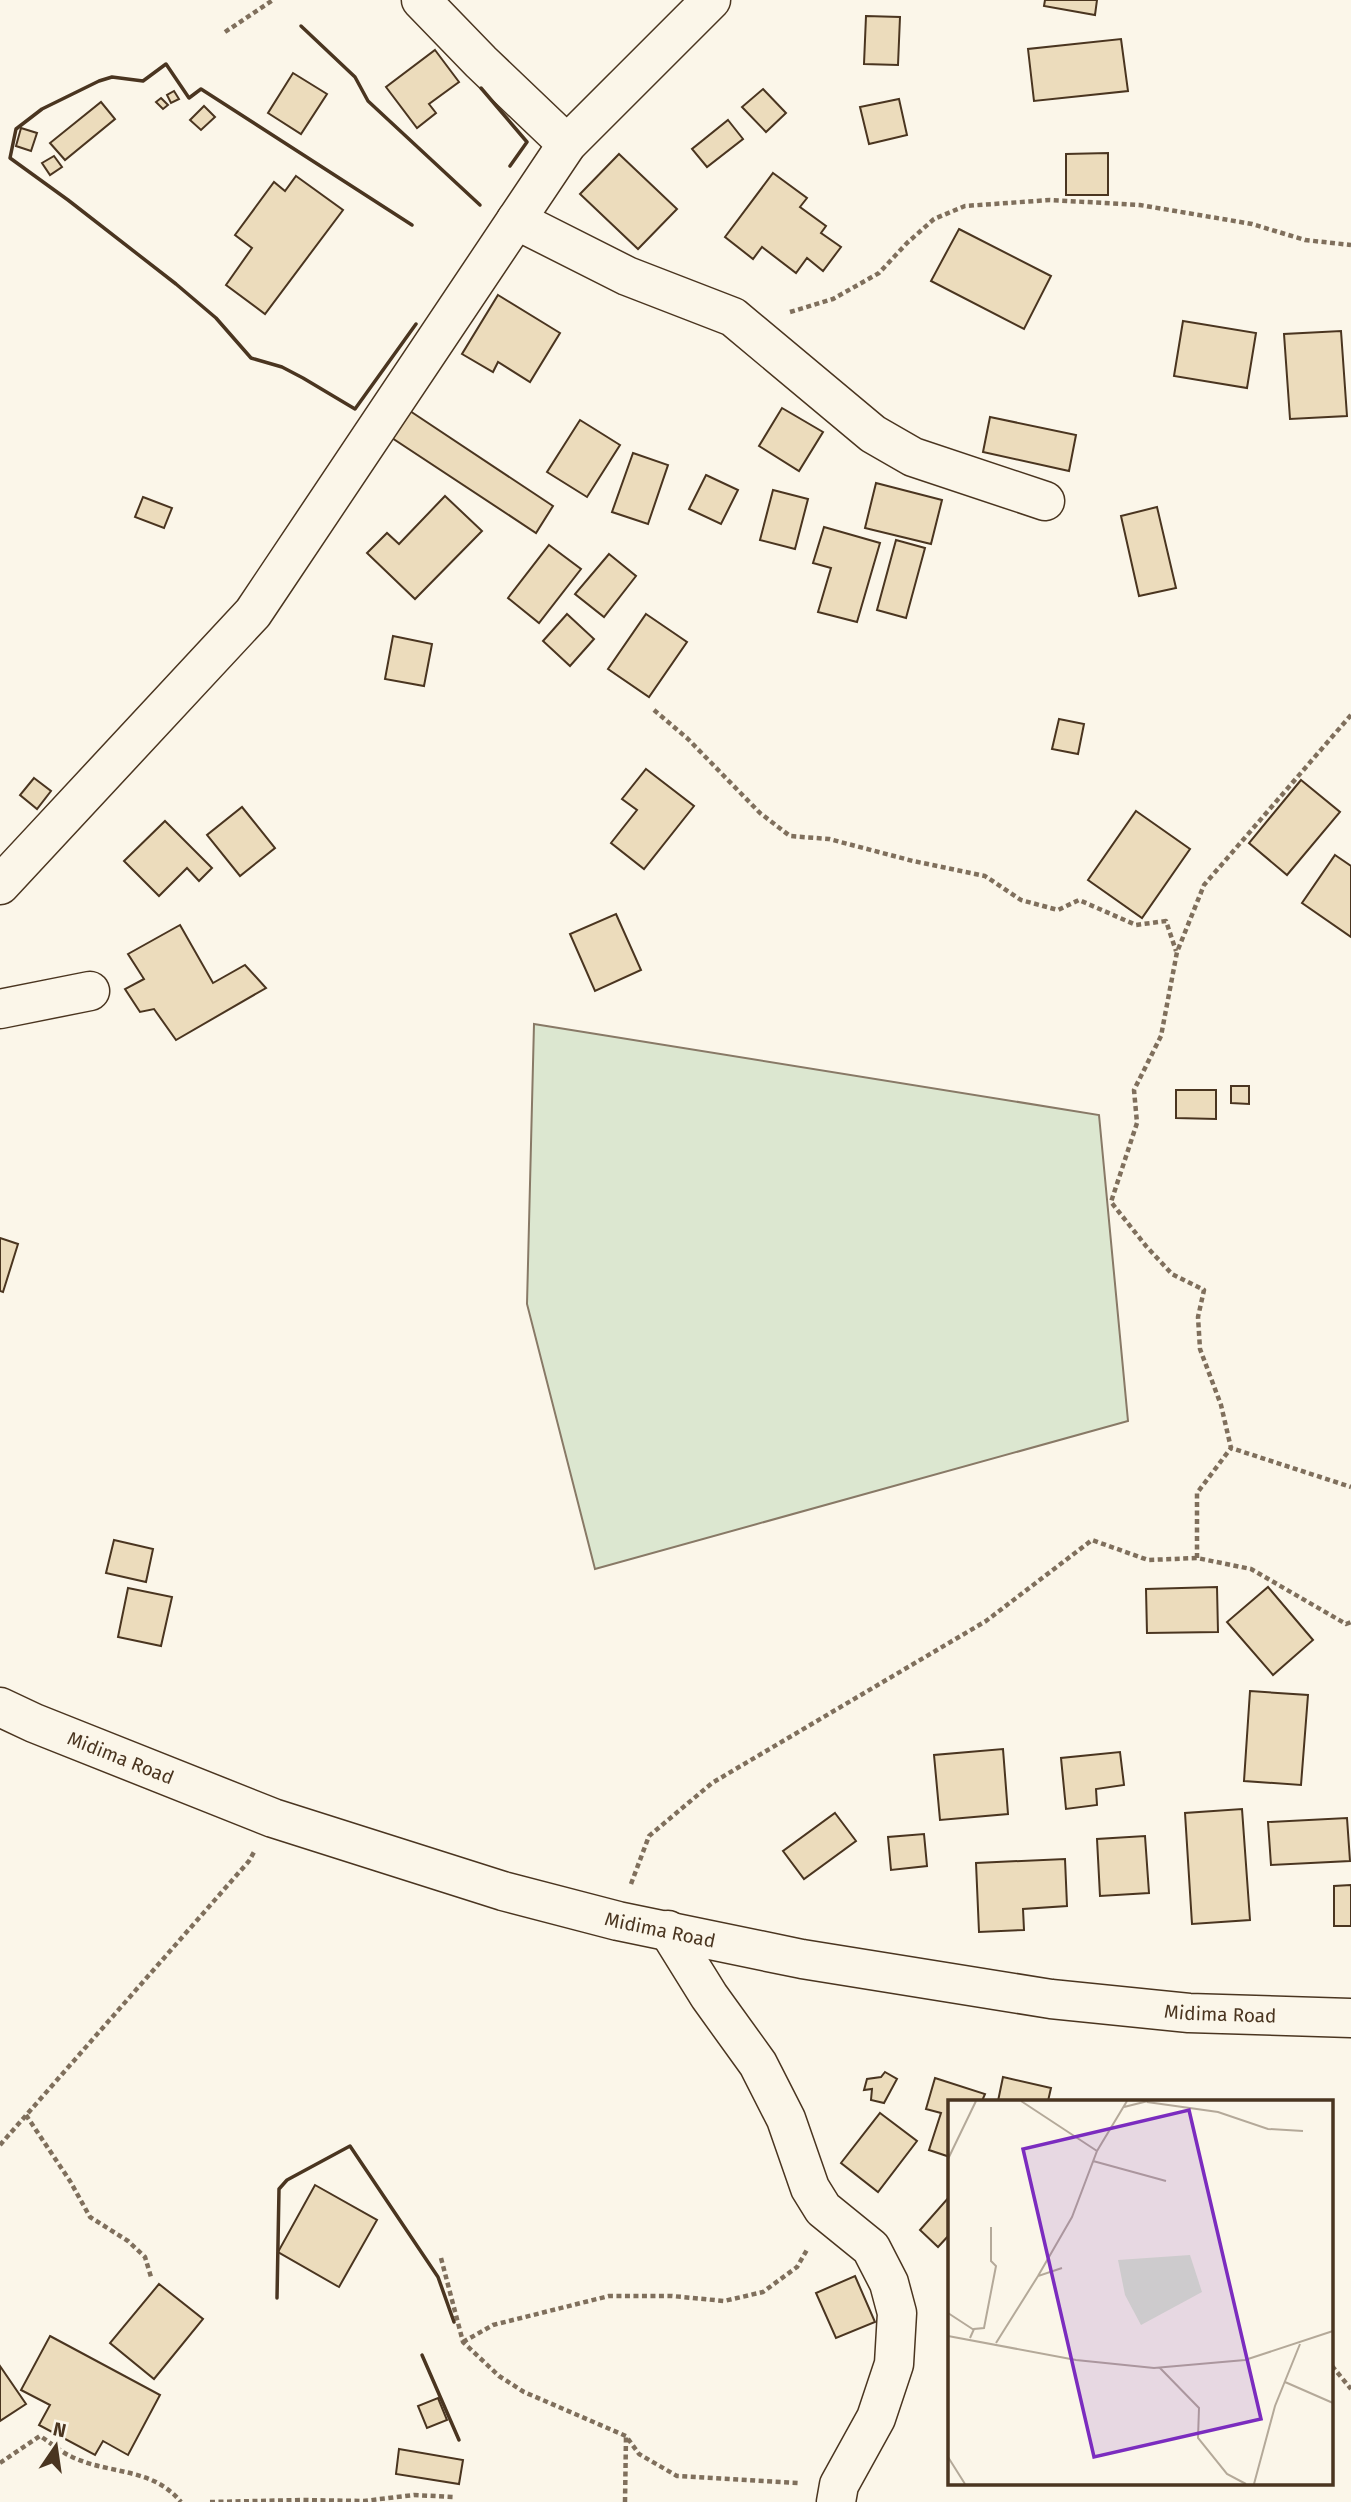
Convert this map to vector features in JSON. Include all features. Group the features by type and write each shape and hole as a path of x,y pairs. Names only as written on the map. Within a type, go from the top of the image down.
{"street":[{"path":"421,0 567,144"},
{"path":"0,885 253,613 567,144 711,0"},
{"path":"516,220 627,276 733,317 873,434 913,457 1045,501"},
{"path":"0,1009 90,991"},
{"name":"Midima Road","path":"0,1707 273,1818 503,1891 618,1921 802,1959 1051,1999 1189,2013 1351,2018"},
{"path":"668,1930 709,1996 758,2064 786,2119 810,2188 823,2209 871,2248 889,2283 897,2313 894,2364 880,2407 838,2494"}],"path":[{"path":"225,32 273,0"},
{"path":"733,317 782,314 834,299 879,273 906,243 934,219 965,206 1050,200 1140,205 1252,224 1306,240 1351,245"},
{"path":"654,710 688,739 760,813 790,836 829,839 985,876 1021,900 1058,910 1079,901 1136,925 1166,921 1177,952"},
{"path":"1231,1448 1221,1405 1200,1349 1198,1317 1204,1290 1172,1274 1146,1247 1111,1202 1137,1123 1134,1090 1161,1035 1177,952 1204,884 1351,715"},
{"path":"1231,1448 1351,1487"},
{"path":"1197,1558 1197,1493 1231,1448"},
{"path":"618,1921 649,1836 712,1783 986,1621 1092,1540 1148,1560 1197,1558 1251,1569 1346,1624 1351,1622"},
{"path":"0,2145 249,1861"},
{"path":"26,2115 70,2181 90,2217 128,2241 145,2257 151,2277"},
{"path":"463,2342 494,2325 609,2296 672,2295 724,2301 763,2292 797,2267 812,2240 823,2209"},
{"path":"441,2258 463,2342 499,2376 524,2392 626,2435 639,2454 677,2476 838,2494"},
{"path":"1334,2368 1351,2389"},
{"path":"625,2502 626,2435"},
{"path":"0,2463 40,2437 72,2457 146,2476 169,2488 181,2502"},
{"path":"210,2502 364,2501 414,2495 453,2497"}],"green space":[{"path":"534,1024 1099,1115 1128,1421 595,1569 527,1304"}],"building":[{"path":"1045,0 1097,0 1095,15 1044,6"},
{"path":"866,16 900,17 898,65 864,64"},
{"path":"1121,39 1128,91 1034,101 1028,49"},
{"path":"435,50 459,82 429,104 436,113 417,128 386,87"},
{"path":"293,73 327,94 301,134 268,113"},
{"path":"763,89 786,113 766,132 742,107"},
{"path":"174,91 179,99 171,103 167,95"},
{"path":"161,98 168,105 163,109 156,102"},
{"path":"899,99 907,135 869,144 860,107"},
{"path":"101,102 115,119 65,160 50,143"},
{"path":"204,106 215,117 201,130 190,120"},
{"path":"728,120 743,139 707,167 692,149"},
{"path":"21,128 37,133 31,151 16,146"},
{"path":"1108,153 1108,195 1066,195 1066,154"},
{"path":"619,154 677,209 638,249 580,194"},
{"path":"54,156 62,167 50,175 42,163"},
{"path":"773,173 807,198 800,207 826,226 821,233 841,247 823,271 807,258 796,273 762,247 753,259 725,237"},
{"path":"296,176 343,210 265,314 226,285 252,248 235,235 274,182 285,191"},
{"path":"959,229 1051,276 1024,329 931,281"},
{"path":"498,295 560,333 530,382 498,362 493,372 462,354"},
{"path":"1183,321 1256,333 1247,388 1174,376"},
{"path":"1341,331 1347,416 1290,419 1284,334"},
{"path":"782,408 823,432 799,471 759,446"},
{"path":"410,411 553,506 536,533 392,438"},
{"path":"990,417 1076,435 1069,471 983,452"},
{"path":"580,420 620,445 587,497 547,472"},
{"path":"633,453 668,465 648,524 612,512"},
{"path":"706,475 738,490 721,524 689,509"},
{"path":"876,483 942,500 931,544 865,528"},
{"path":"773,490 808,499 795,549 760,540"},
{"path":"445,496 482,531 415,599 367,553 387,533 399,544"},
{"path":"143,497 172,508 164,528 135,517"},
{"path":"1157,507 1176,588 1139,596 1121,516"},
{"path":"824,527 880,543 857,622 818,612 831,568 813,563"},
{"path":"896,540 925,548 906,618 877,610"},
{"path":"549,545 581,569 539,623 508,598"},
{"path":"609,554 636,576 604,617 575,594"},
{"path":"567,614 594,639 570,666 543,641"},
{"path":"646,614 687,642 649,697 608,669"},
{"path":"393,636 432,644 424,686 385,679"},
{"path":"1059,719 1084,724 1078,754 1052,749"},
{"path":"646,769 694,806 644,869 611,843 637,810 622,799"},
{"path":"34,778 51,791 37,809 20,795"},
{"path":"1301,780 1340,812 1287,875 1249,843"},
{"path":"242,807 275,848 240,876 207,835"},
{"path":"1136,811 1190,849 1142,918 1088,880"},
{"path":"165,821 212,868 199,881 187,868 159,896 124,861"},
{"path":"1335,855 1351,866 1351,937 1302,903"},
{"path":"616,914 641,970 595,991 570,934"},
{"path":"180,925 213,983 245,965 266,988 176,1040 154,1009 140,1012 125,989 144,979 128,954"},
{"path":"1231,1086 1249,1086 1249,1104 1231,1103"},
{"path":"1176,1090 1216,1090 1216,1119 1176,1118"},
{"path":"0,1238 18,1244 3,1292 0,1291"},
{"path":"114,1540 153,1549 146,1582 106,1573"},
{"path":"1217,1587 1218,1632 1147,1633 1146,1589"},
{"path":"1268,1587 1313,1640 1273,1675 1227,1622"},
{"path":"128,1588 172,1597 161,1646 118,1637"},
{"path":"1250,1691 1308,1695 1301,1785 1244,1781"},
{"path":"1003,1749 1008,1814 940,1820 934,1755"},
{"path":"1120,1752 1124,1785 1096,1789 1097,1805 1066,1809 1061,1758"},
{"path":"1242,1809 1250,1920 1192,1924 1185,1813"},
{"path":"835,1813 856,1841 804,1879 783,1851"},
{"path":"1347,1818 1350,1861 1271,1865 1268,1822"},
{"path":"924,1834 927,1866 891,1870 888,1837"},
{"path":"1145,1836 1149,1893 1100,1896 1097,1839"},
{"path":"1065,1859 1067,1906 1023,1909 1024,1930 979,1932 976,1863"},
{"path":"1351,1885 1351,1926 1334,1926 1334,1886"},
{"path":"885,2072 897,2079 884,2103 871,2100 872,2089 864,2090 867,2079 881,2077"},
{"path":"1003,2077 1051,2088 1048,2100 998,2100"},
{"path":"935,2078 985,2094 982,2100 948,2100 948,2156 929,2150 941,2113 926,2109"},
{"path":"880,2113 917,2141 878,2192 841,2163"},
{"path":"315,2185 377,2220 339,2287 278,2252"},
{"path":"948,2198 948,2236 938,2247 920,2230"},
{"path":"855,2276 875,2322 836,2338 816,2293"},
{"path":"159,2284 203,2319 154,2379 110,2343"},
{"path":"50,2336 160,2395 128,2455 103,2441 95,2455 39,2425 50,2405 21,2390"},
{"path":"0,2366 26,2404 0,2421"},
{"path":"438,2398 447,2420 427,2428 418,2406"},
{"path":"399,2449 463,2460 459,2484 396,2474"}],"wall":[{"path":"301,26 355,77 368,101 480,205"},
{"path":"412,225 201,89 189,98 166,64 143,81 112,77 42,109 16,129 10,158 176,284 216,318 251,358 282,367 355,409 416,324"},
{"path":"481,88 527,142 510,166"},
{"path":"277,2298 279,2189 287,2180 350,2146 438,2277 454,2322"},
{"path":"422,2355 459,2440"}]}
